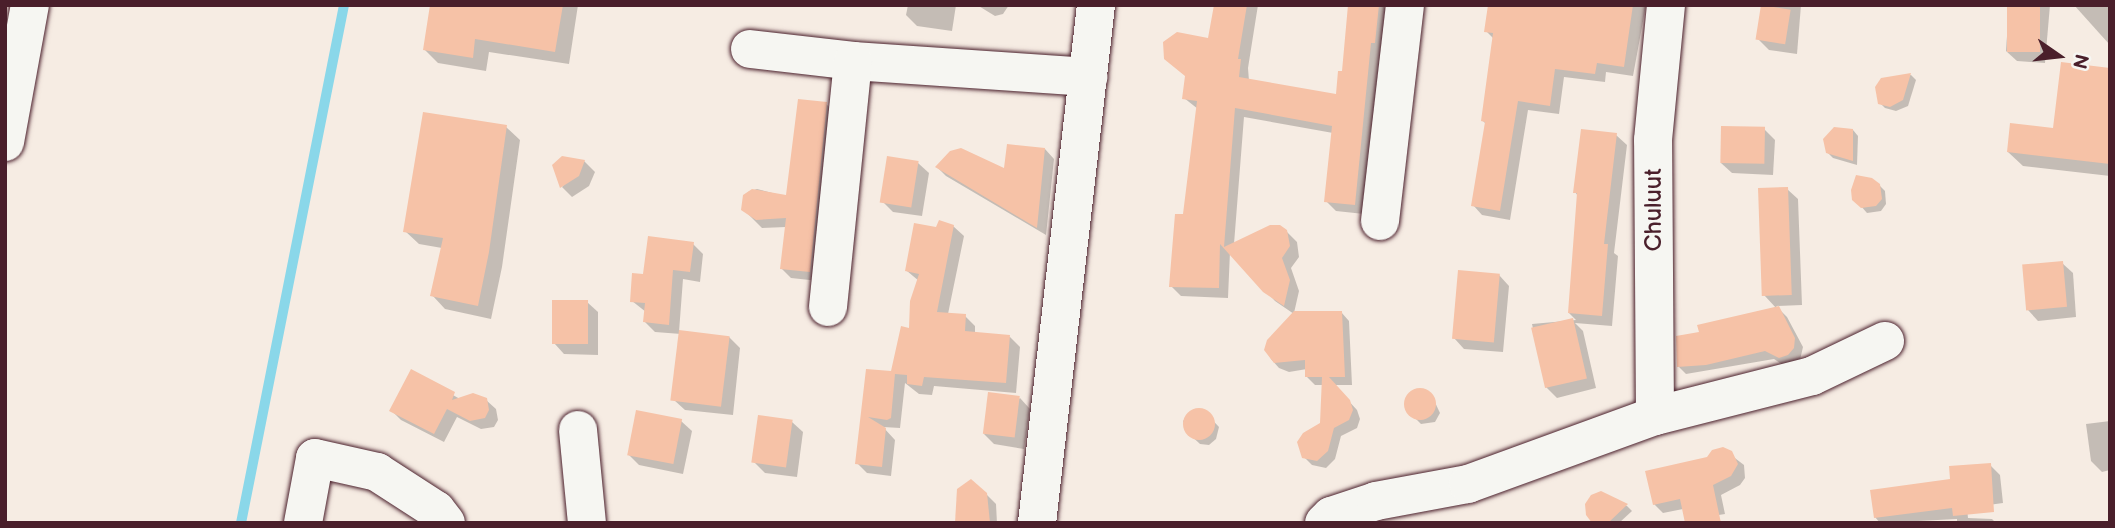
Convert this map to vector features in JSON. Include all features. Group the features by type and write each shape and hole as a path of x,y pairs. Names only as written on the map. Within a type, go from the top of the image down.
{"street":[{"path":"5,142 30,5"},
{"path":"1037,523 1096,5"},
{"path":"1380,221 1405,5"},
{"name":"Chuluut","path":"1655,415 1653,140 1666,5"},
{"path":"750,50 853,61 1088,77"},
{"path":"828,307 853,61"},
{"path":"1324,523 1331,516 1376,500 1468,484 1655,415 1812,376 1885,341"},
{"path":"578,430 587,523"},
{"path":"303,523 315,458 377,472 436,510 446,523"}],"building":[{"path":"430,5 563,5 555,52 475,39 473,58 423,50"},
{"path":"1214,5 1247,5 1238,59 1241,59 1239,77 1336,94 1338,71 1342,71 1348,5 1379,5 1375,43 1371,43 1355,205 1324,202 1332,126 1235,108 1224,247 1270,225 1280,225 1287,230 1290,246 1282,258 1290,280 1284,306 1263,292 1220,244 1219,288 1169,287 1175,214 1183,214 1197,101 1182,99 1185,76 1164,59 1163,42 1177,32 1208,38"},
{"path":"1488,5 1633,5 1624,67 1597,63 1595,74 1555,69 1550,106 1518,101 1500,211 1471,206 1485,122 1481,121 1493,33 1484,32"},
{"path":"1761,5 1791,10 1785,44 1756,40"},
{"path":"2007,5 2040,5 2040,52 2007,52"},
{"path":"2061,62 2110,68 2110,164 2007,152 2010,123 2053,128"},
{"path":"1911,73 1903,100 1890,107 1878,104 1875,87 1881,78"},
{"path":"798,99 827,102 810,272 780,269 786,218 756,220 741,210 743,195 752,189 786,195"},
{"path":"423,112 507,125 489,252 478,306 430,296 443,238 403,232"},
{"path":"1721,126 1765,127 1764,164 1720,163"},
{"path":"1834,127 1853,129 1853,161 1826,153 1823,139"},
{"path":"1581,129 1617,133 1604,244 1608,244 1602,316 1568,313 1577,193 1573,193"},
{"path":"1007,144 1045,148 1037,228 935,167 950,151 961,148 1004,168"},
{"path":"562,156 585,160 579,176 560,188 552,165"},
{"path":"887,156 919,161 911,207 880,202"},
{"path":"1856,175 1872,178 1880,184 1882,199 1876,206 1861,208 1852,200 1851,190"},
{"path":"1788,187 1792,295 1762,296 1758,188"},
{"path":"939,220 954,225 937,312 966,314 965,331 1010,335 1006,383 924,377 922,386 907,384 907,375 895,374 891,418 887,420 868,417 886,428 882,467 855,464 866,369 891,371 901,326 909,328 910,301 919,274 905,271 914,223 936,227"},
{"path":"648,236 694,242 690,272 673,270 669,325 643,322 645,303 630,302 632,273 643,274"},
{"path":"2063,261 2067,307 2026,310 2022,265"},
{"path":"1458,270 1500,274 1494,342 1452,339"},
{"path":"552,300 588,300 588,344 552,344"},
{"path":"1779,306 1795,338 1794,348 1788,355 1779,358 1765,351 1706,365 1677,367 1676,336 1699,332 1697,325"},
{"path":"1294,311 1342,311 1345,377 1329,377 1350,400 1353,410 1349,420 1334,428 1328,451 1317,461 1302,458 1297,442 1303,433 1320,423 1322,377 1305,377 1305,360 1274,363 1264,350 1267,340"},
{"path":"1573,318 1587,378 1545,388 1531,328"},
{"path":"679,330 730,336 721,407 670,400"},
{"path":"411,369 455,392 452,400 473,393 487,398 489,410 485,418 470,421 447,409 434,434 389,411"},
{"path":"1420,388 1431,393 1436,404 1431,415 1420,420 1409,415 1404,404 1409,393"},
{"path":"988,392 1020,396 1015,438 983,434"},
{"path":"1199,408 1210,413 1215,424 1210,435 1199,440 1188,435 1183,424 1188,413"},
{"path":"636,410 682,419 673,464 627,455"},
{"path":"758,415 793,420 786,467 751,463"},
{"path":"1723,447 1732,451 1738,464 1731,476 1713,485 1721,523 1685,523 1680,499 1653,505 1645,471 1707,457 1712,450"},
{"path":"1991,463 1994,512 1953,516 1952,508 1874,518 1870,490 1950,479 1949,466"},
{"path":"971,479 987,493 990,523 955,523 957,489"},
{"path":"1601,491 1628,504 1608,523 1592,523 1586,515 1585,504 1591,495"}],"waterway":[{"path":"241,523 344,5"}]}
